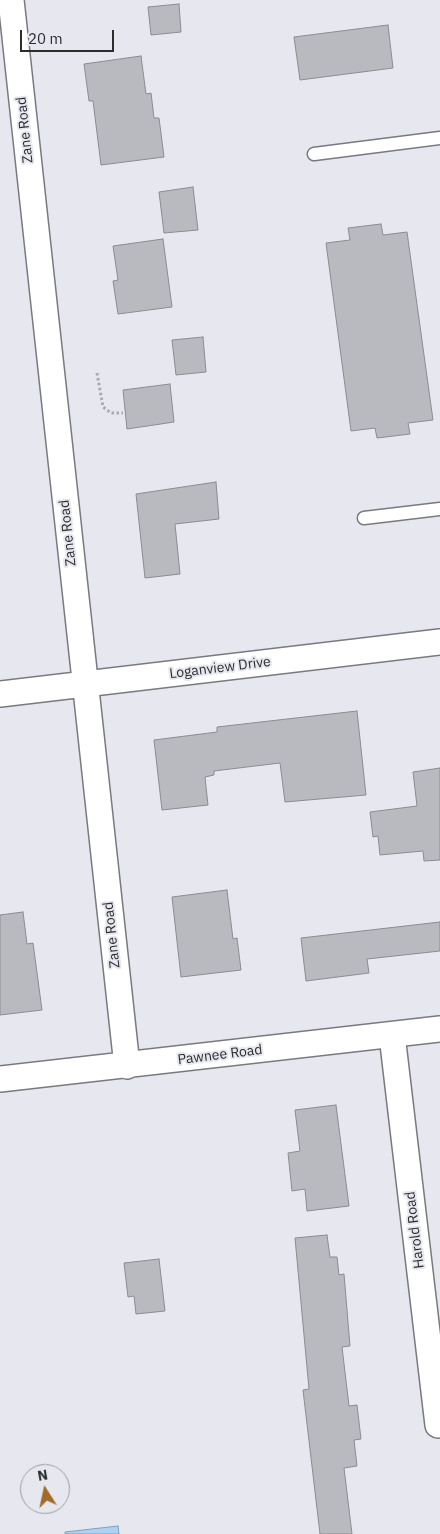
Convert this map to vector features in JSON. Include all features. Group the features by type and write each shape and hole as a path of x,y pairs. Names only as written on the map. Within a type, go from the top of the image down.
{"street":[{"name":"Zane Road","path":"11,0 127,1066"},
{"name":"Loganview Drive","path":"0,694 440,642"},
{"name":"Pawnee Road","path":"0,1079 440,1029"},
{"name":"Harold Road","path":"392,1035 438,1425"}],"lane":[{"path":"314,154 440,138"},
{"path":"364,518 440,510"}],"path":[{"path":"97,373 103,407 111,413 123,413"}],"water":[{"path":"118,1526 119,1534 65,1534 65,1532"}],"building":[{"path":"179,4 181,32 151,35 148,7"},
{"path":"388,25 393,68 300,80 294,37"},
{"path":"141,56 146,94 151,93 154,118 159,118 164,157 101,165 93,101 89,101 84,64"},
{"path":"193,187 198,230 164,233 159,192"},
{"path":"381,224 383,235 407,232 433,420 408,423 410,434 377,438 375,428 351,431 326,243 350,240 348,228"},
{"path":"163,239 172,307 118,314 113,281 118,280 113,246"},
{"path":"203,337 206,372 176,375 172,340"},
{"path":"170,384 174,422 127,429 123,390"},
{"path":"216,482 219,519 175,524 180,574 145,578 136,494"},
{"path":"357,711 366,795 285,802 280,763 214,771 214,775 205,777 208,805 162,810 154,740 217,732 217,727"},
{"path":"440,768 440,860 424,861 423,851 380,855 378,836 373,837 370,812 417,806 413,772"},
{"path":"227,890 233,939 237,938 241,970 181,977 172,897"},
{"path":"23,912 27,944 33,943 42,1010 0,1015 0,915"},
{"path":"440,922 440,951 367,959 369,973 306,981 301,938"},
{"path":"336,1105 349,1206 307,1211 305,1189 292,1191 288,1153 300,1151 295,1110"},
{"path":"327,1235 330,1257 337,1257 339,1275 344,1274 350,1346 342,1347 349,1406 357,1405 361,1439 354,1440 357,1466 344,1468 352,1534 320,1534 303,1390 309,1389 295,1238"},
{"path":"159,1259 165,1311 136,1314 134,1296 128,1297 124,1263"}]}
